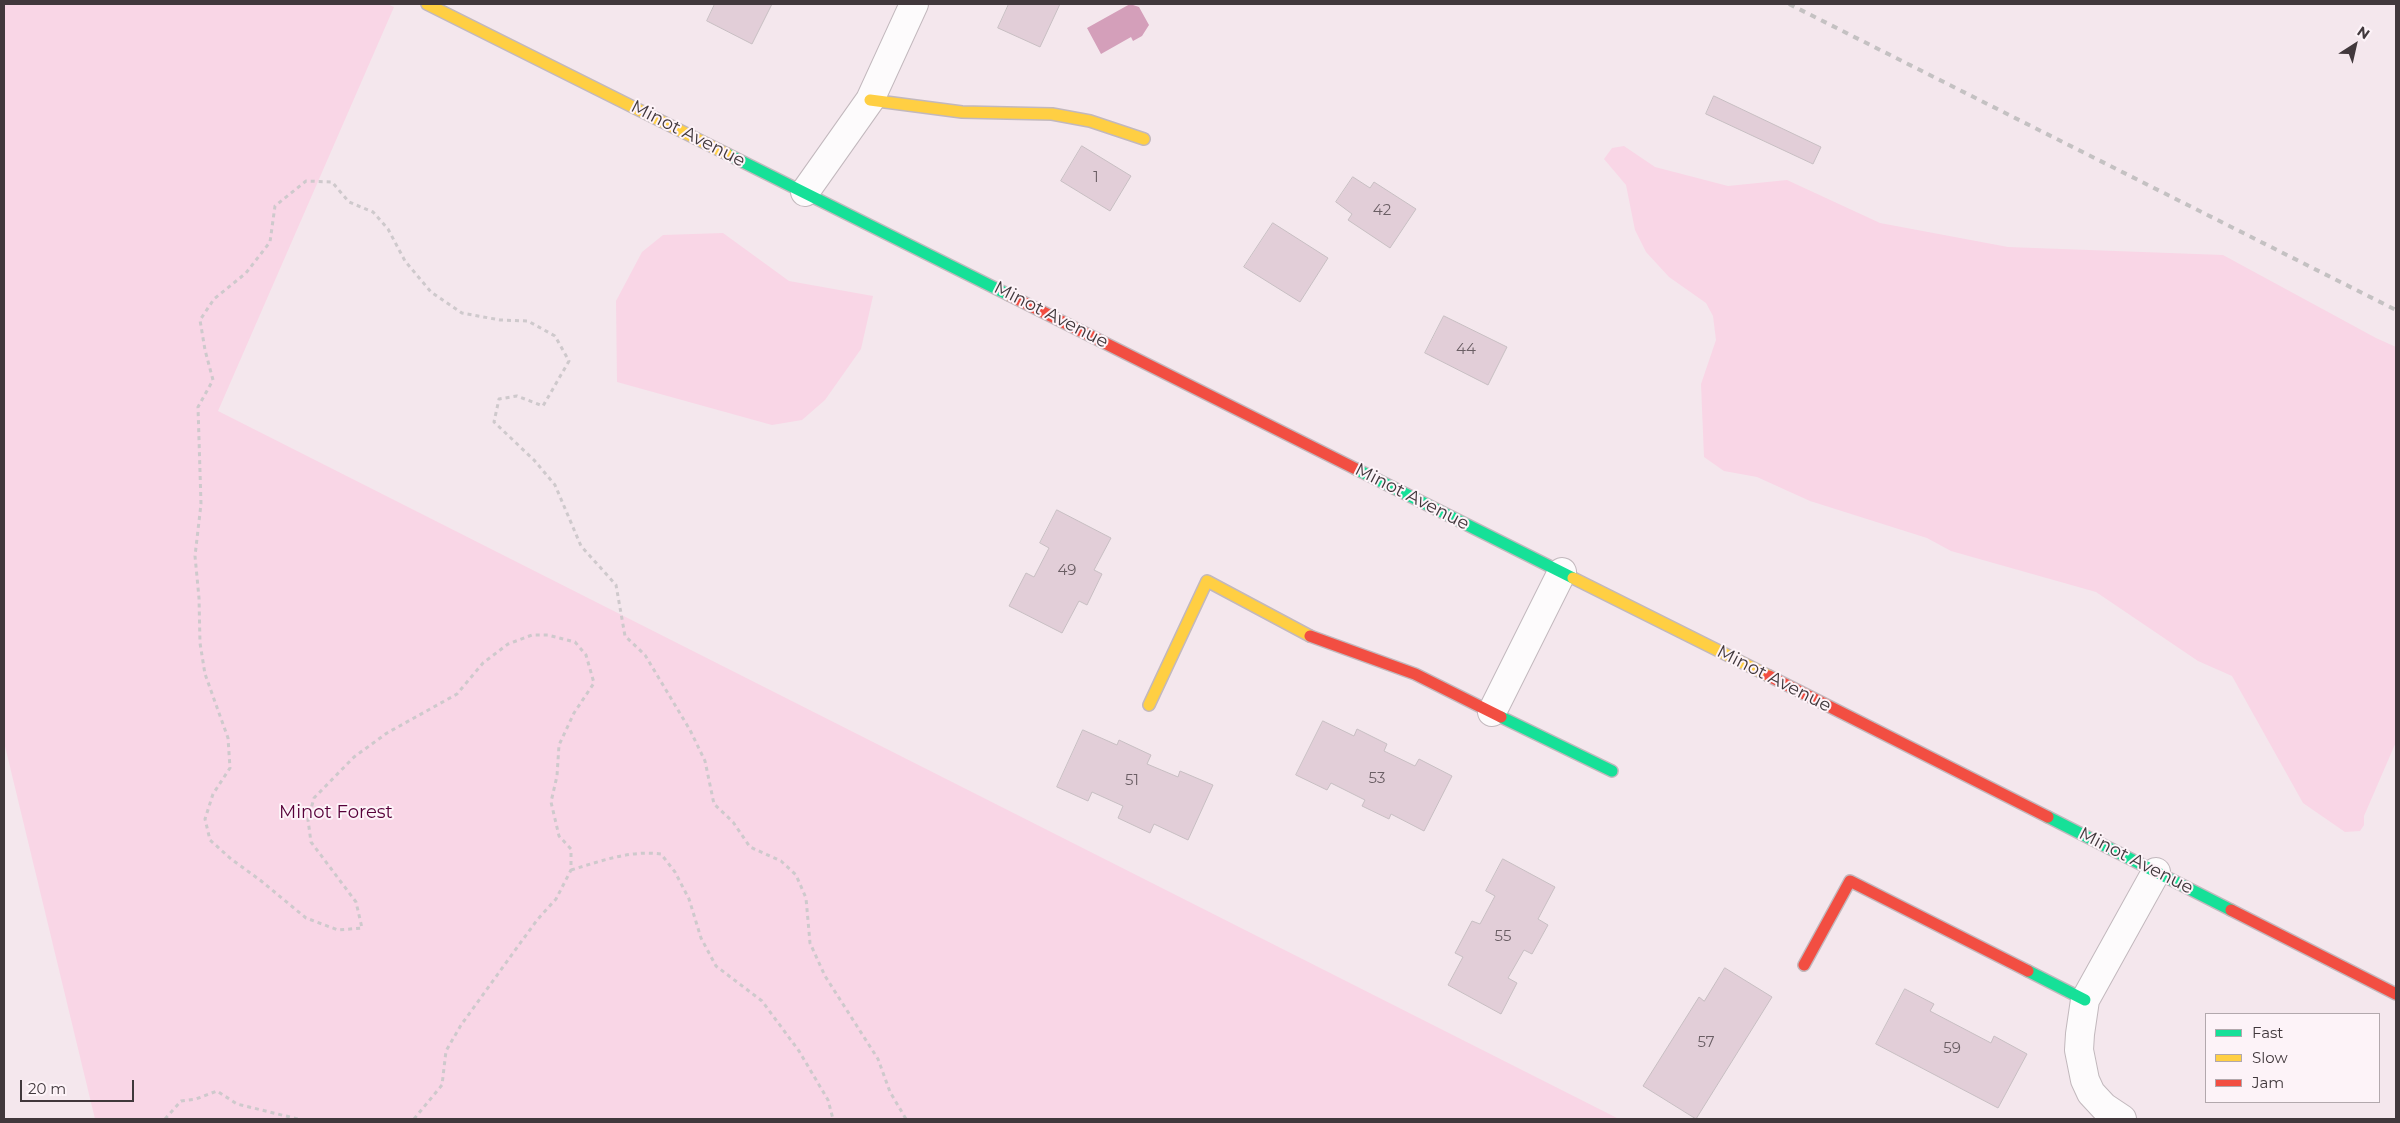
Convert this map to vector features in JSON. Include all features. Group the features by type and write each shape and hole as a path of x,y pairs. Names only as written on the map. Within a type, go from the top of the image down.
{"main road":[{"name":"Minot Avenue","path":"427,4 1562,572 2396,994"},
{"path":"870,100 962,112 1032,112 1052,114 1090,121 1144,139"},
{"path":"1148,705 1206,581 1312,637 1415,674 1612,771"},
{"path":"1804,965 1850,881 2085,1000"}],"street":[{"path":"806,192 870,100 914,4"},
{"path":"1492,712 1562,572"},
{"path":"2122,1119 2104,1107 2091,1094 2085,1080 2079,1050 2085,1000 2156,872"}],"path":[{"path":"414,1119 442,1085 446,1051 461,1025 537,920 556,899 571,870 571,849 559,836 551,802 557,776 559,745 574,713 594,683 586,655 575,642 548,635 532,635 508,644 483,663 456,694 387,733 354,757 314,798 308,820 310,842 356,902 362,928 338,930 306,918 260,880 231,860 210,840 205,818 214,794 230,768 228,738 205,674 200,643 199,598 195,556 201,504 198,407 213,380 200,320 214,299 246,274 270,242 275,206 306,181 332,182 349,202 373,212 388,229 405,261 430,292 462,313 500,320 528,321 555,336 569,360 543,406 517,396 499,398 494,422 555,485 581,546 616,585 625,636 644,655 690,730 705,762 714,804 733,822 750,847 781,861 796,875 806,898 810,943 825,976 878,1059 890,1092 906,1119"},
{"path":"571,870 618,856 646,852 661,854 675,872 689,899 701,938 716,966 762,1001 799,1051 828,1100 833,1119"},
{"path":"165,1119 180,1101 196,1100 217,1091 236,1104 298,1119"}],"green space":[{"name":"Minot Forest","path":"4,4 387,4 394,7 218,411 1619,1119 95,1119 4,742"},
{"path":"1624,146 1655,167 1728,186 1787,180 1880,223 2008,247 2223,255 2396,347 2396,742 2364,816 2364,825 2360,831 2345,832 2303,803 2232,676 2198,661 2096,592 1951,551 1927,538 1810,501 1757,477 1724,471 1704,457 1701,384 1716,340 1713,316 1706,303 1669,277 1646,252 1635,230 1626,185 1604,159 1612,148"},
{"path":"723,233 789,281 873,296 861,349 825,400 802,420 772,425 617,382 616,301 642,252 663,235"}],"shaded area":[{"path":"1130,4 1139,7 1149,25 1142,36 1133,41 1131,37 1101,54 1087,28"}],"building":[{"path":"715,4 772,4 752,44 707,21"},
{"path":"1009,4 1060,4 1040,47 998,28"},
{"path":"1714,96 1821,147 1813,164 1706,114"},
{"path":"1082,146 1131,176 1110,211 1061,181"},
{"path":"1353,177 1370,188 1374,182 1416,209 1390,248 1348,220 1352,214 1336,202"},
{"path":"1273,223 1328,258 1300,302 1244,267"},
{"path":"1444,316 1507,347 1488,385 1425,353"},
{"path":"1057,510 1111,538 1094,570 1102,574 1087,605 1079,601 1062,633 1009,606 1026,573 1034,577 1049,548 1040,543"},
{"path":"1323,721 1354,736 1357,729 1387,744 1384,751 1415,766 1419,759 1452,776 1424,831 1391,814 1389,819 1362,806 1365,800 1331,783 1327,790 1296,775"},
{"path":"1083,730 1117,745 1119,740 1151,755 1147,764 1178,777 1180,771 1213,785 1188,840 1154,824 1150,833 1118,818 1123,806 1092,792 1088,801 1057,787"},
{"path":"1503,859 1555,887 1538,919 1548,925 1532,954 1524,950 1508,978 1517,983 1501,1014 1448,985 1463,957 1455,953 1472,921 1480,924 1495,896 1486,891"},
{"path":"1725,968 1772,997 1696,1119 1643,1086 1699,997 1704,1001"},
{"path":"1905,989 1934,1004 1930,1011 1991,1043 1994,1036 2027,1054 1998,1108 1876,1044"}],"railway":[{"path":"1789,4 2396,310"}],"traffic: fast":[{"path":"727,154 1009,295"},
{"path":"1356,469 1573,578"},
{"path":"1501,717 1612,771"},
{"path":"2048,817 2231,910"},
{"path":"2028,971 2085,1000"}],"traffic: slow":[{"path":"427,4 727,154"},
{"path":"870,100 962,112 1052,114 1090,121 1144,139"},
{"path":"1573,578 1769,676"},
{"path":"1149,705 1207,581 1310,636"}],"traffic: jam":[{"path":"1009,295 1356,469"},
{"path":"1310,636 1415,674 1501,717"},
{"path":"1769,676 2048,817"},
{"path":"1804,965 1850,881 2028,971"},
{"path":"2231,910 2396,994"}]}
